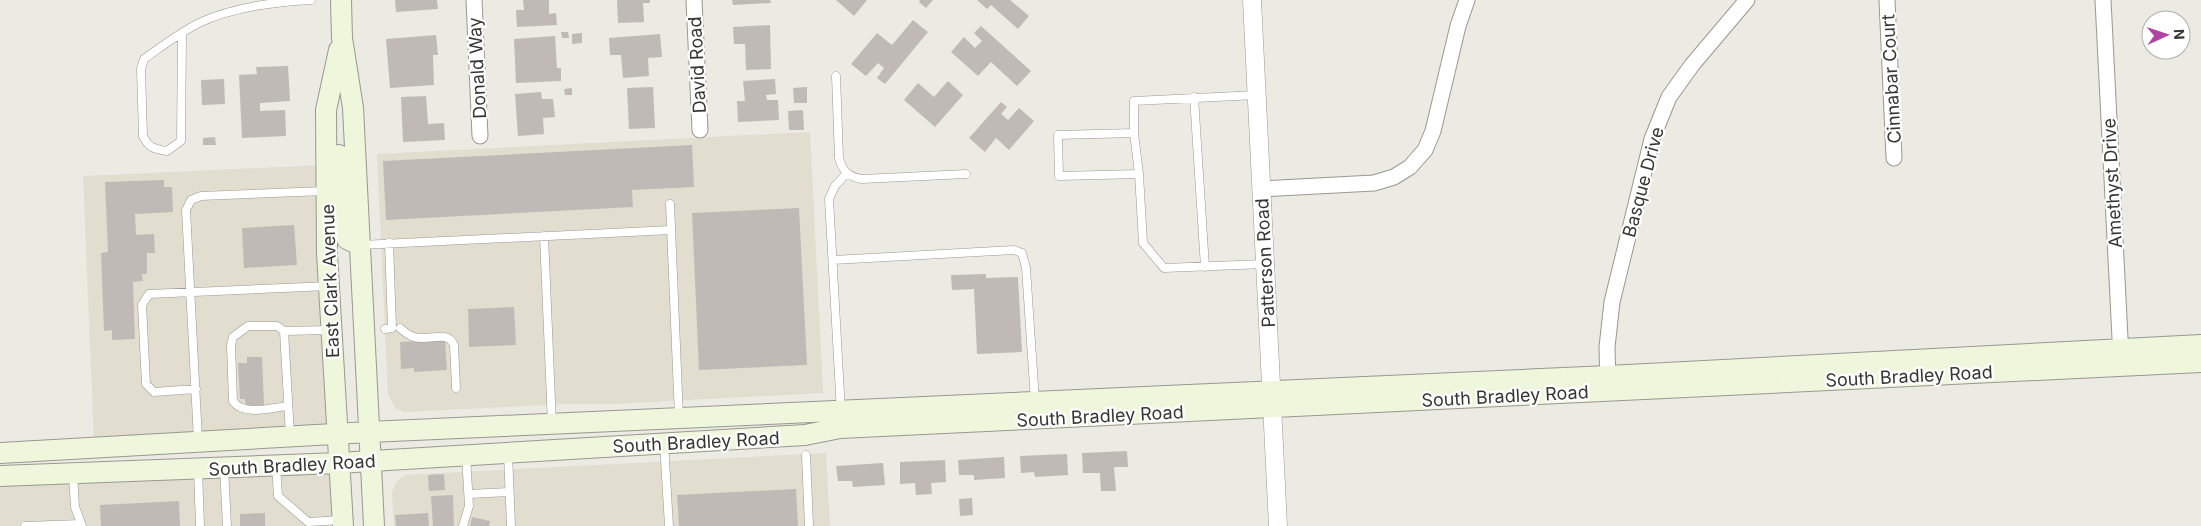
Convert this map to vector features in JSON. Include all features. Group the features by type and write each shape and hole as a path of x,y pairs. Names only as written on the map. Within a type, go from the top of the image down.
{"main road":[{"name":"East Clark Avenue","path":"340,0 342,38 353,108 374,526"},
{"name":"East Clark Avenue","path":"342,38 326,110 326,191 336,434 343,523"},
{"path":"326,110 337,142 343,230 347,239 359,246"},
{"name":"South Bradley Road","path":"0,453 369,432 679,418 840,419 1271,400 2121,357 2201,345"},
{"name":"South Bradley Road","path":"2121,357 2201,362"},
{"name":"South Bradley Road","path":"0,476 338,463 805,435 840,419 1035,402 1271,400"},
{"path":"570,449 595,435 659,430 676,423 679,418 684,424 700,429 759,426 784,436"},
{"path":"72,449 73,473"}],"street":[{"name":"Donald Way","path":"474,0 480,136"},
{"name":"David Road","path":"694,0 700,130"},
{"name":"Patterson Road","path":"1252,0 1278,526"},
{"path":"1261,189 1374,183 1394,177 1410,167 1425,150 1433,131 1458,26 1467,0"},
{"name":"Basque Drive","path":"1608,383 1607,347 1612,302 1652,139 1669,97 1692,65 1746,0"},
{"name":"Cinnabar Court","path":"1887,0 1894,158"},
{"name":"Amethyst Drive","path":"2104,0 2121,357"}],"lane":[{"path":"182,34 181,141 167,151 156,150 148,146 143,136 141,70 144,59 197,24 217,16 268,4 311,0"},
{"path":"836,76 840,158 841,166 846,174 862,180 966,174"},
{"path":"1257,95 1134,101 1134,133 1139,174 1143,243 1164,268 1265,264"},
{"path":"1194,97 1205,267"},
{"path":"1134,133 1058,135 1058,176 1139,174"},
{"path":"840,419 830,199 835,186 846,174"},
{"path":"199,442 186,210 191,200 201,196 326,191"},
{"path":"670,204 679,418"},
{"path":"359,246 671,230"},
{"path":"544,236 552,424"},
{"path":"385,329 392,328 390,243"},
{"path":"833,260 1014,250 1022,253 1026,268 1035,402"},
{"path":"196,390 154,392 146,384 142,305 149,294 329,286"},
{"path":"287,406 244,410 236,406 233,401 231,345 237,333 248,326 277,326 284,331 331,330"},
{"path":"400,328 409,335 421,338 446,337 451,340 454,345 456,388"},
{"path":"284,331 290,437"},
{"path":"664,444 669,526"},
{"path":"508,453 511,526"},
{"path":"463,526 469,506 466,455"},
{"path":"806,455 809,526"},
{"path":"276,466 278,496 308,522 343,523"},
{"path":"224,468 227,526"},
{"path":"198,469 200,526"},
{"path":"26,526 82,525 75,507 73,473"},
{"path":"469,494 510,492"}],"shaded area":[{"path":"810,132 823,393 405,412 395,408 388,394 377,154"},
{"path":"322,165 330,427 94,441 83,176"},
{"path":"826,453 830,526 394,526 392,492 397,481 405,475"},
{"path":"334,469 337,526 0,526 0,482"}],"building":[{"path":"395,0 437,0 438,9 396,12"},
{"path":"523,0 549,0 549,14 556,13 557,25 517,27 516,10 524,10"},
{"path":"617,0 650,0 650,3 643,3 644,22 618,23"},
{"path":"732,0 770,0 771,3 733,5"},
{"path":"836,0 867,0 854,16"},
{"path":"920,0 933,0 926,8 919,2"},
{"path":"977,0 1010,0 1029,16 1018,29 991,5 987,9"},
{"path":"913,20 928,32 885,84 877,78 884,68 878,63 866,76 851,64 877,33 892,45"},
{"path":"770,25 771,69 746,70 745,44 734,44 733,27"},
{"path":"981,26 1031,71 1017,86 991,62 978,76 951,52 964,37 975,48 982,41 974,33"},
{"path":"561,32 568,32 569,38 562,38"},
{"path":"582,33 582,43 572,44 572,34"},
{"path":"660,34 662,57 648,58 649,76 623,78 621,55 610,55 609,38"},
{"path":"436,35 438,55 433,55 434,85 390,88 386,39"},
{"path":"555,36 557,68 561,68 561,81 516,83 514,39"},
{"path":"288,66 290,101 260,103 260,111 285,110 286,136 242,138 239,75 257,74 256,67"},
{"path":"224,79 225,104 202,105 201,80"},
{"path":"775,79 776,94 766,95 767,100 778,100 779,120 738,122 737,101 745,101 743,81"},
{"path":"948,81 963,95 935,127 904,100 918,83 934,97"},
{"path":"653,87 655,128 629,129 627,88"},
{"path":"807,87 807,103 794,103 793,88"},
{"path":"572,88 572,95 565,95 564,89"},
{"path":"541,92 542,99 553,99 555,117 543,118 544,134 518,136 515,94"},
{"path":"426,96 428,124 444,123 445,140 403,142 401,97"},
{"path":"1001,102 1007,107 1001,114 1008,120 1019,108 1034,121 1009,150 996,138 985,152 969,138"},
{"path":"803,110 804,130 789,130 788,111"},
{"path":"215,137 216,145 203,145 203,138"},
{"path":"692,145 694,187 632,190 633,207 386,220 383,161"},
{"path":"164,180 164,187 172,187 173,212 135,214 136,235 154,234 155,253 147,253 147,274 142,274 143,281 133,282 135,339 112,340 112,330 104,331 101,253 108,252 105,182"},
{"path":"799,208 807,365 699,370 692,213"},
{"path":"294,225 297,265 244,268 242,228"},
{"path":"986,274 986,278 1018,277 1022,352 977,354 974,289 952,290 951,275"},
{"path":"514,307 516,345 469,347 468,309"},
{"path":"445,340 447,370 414,372 414,368 401,369 400,342"},
{"path":"247,357 262,357 264,405 246,406 245,399 240,399 238,363 247,363"},
{"path":"1127,451 1128,467 1114,467 1116,491 1101,491 1100,473 1083,473 1082,453"},
{"path":"1067,454 1068,475 1035,477 1034,472 1021,473 1020,456"},
{"path":"1004,457 1005,478 974,480 974,475 959,475 958,460"},
{"path":"945,460 946,482 931,483 932,494 916,495 915,483 900,484 900,462"},
{"path":"883,463 885,485 853,487 852,481 838,481 836,466"},
{"path":"444,474 445,490 429,491 428,475"},
{"path":"796,489 798,526 679,526 677,495"},
{"path":"453,495 454,526 433,526 431,496"},
{"path":"972,498 973,515 960,516 959,499"},
{"path":"179,501 180,526 101,526 100,505"},
{"path":"265,513 265,526 240,526 240,514"},
{"path":"428,513 429,526 396,526 395,515"},
{"path":"472,517 490,521 489,526 470,526"}]}
